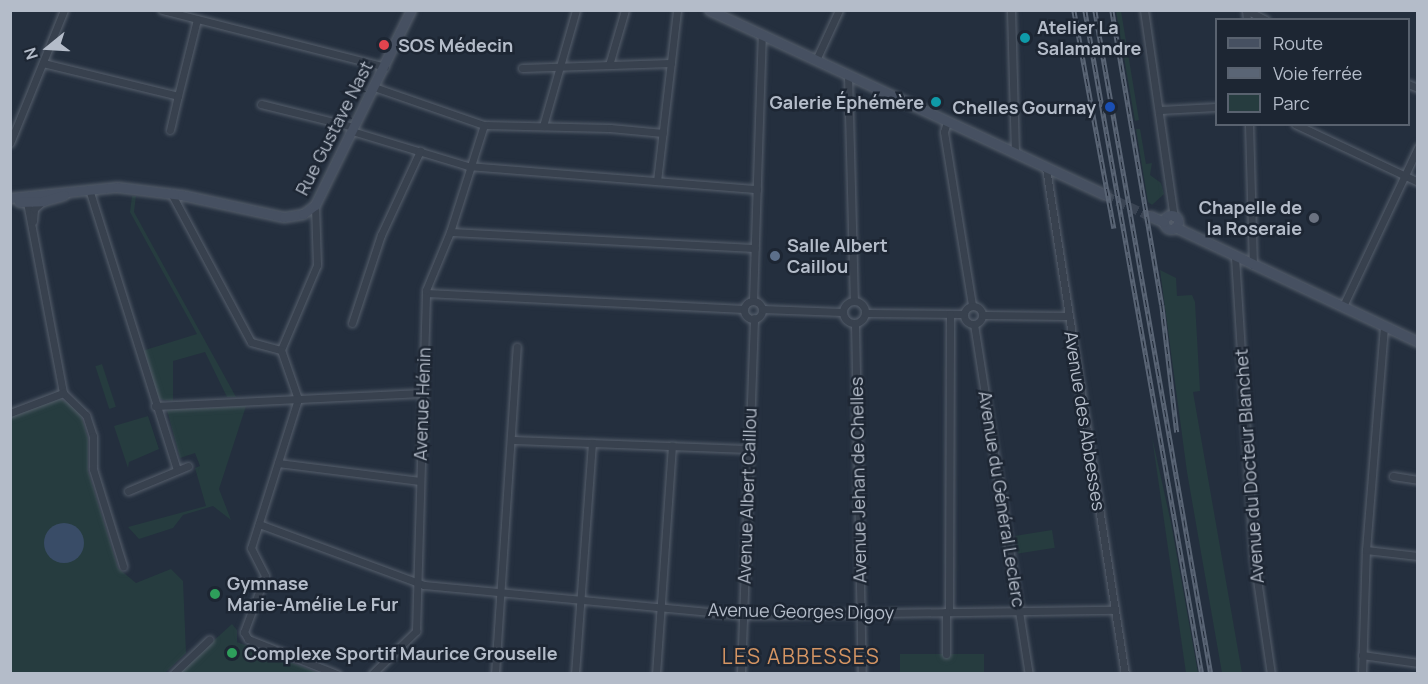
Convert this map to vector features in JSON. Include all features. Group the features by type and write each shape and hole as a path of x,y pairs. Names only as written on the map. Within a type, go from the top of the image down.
{"street":[{"path":"10,143 64,10"},
{"path":"162,10 385,67"},
{"name":"Rue Gustave Nast","path":"10,200 85,189 171,193 284,217 303,214 315,205 385,67 411,10"},
{"path":"543,126 576,10"},
{"path":"609,65 625,10"},
{"path":"657,181 677,10"},
{"path":"709,10 1105,195"},
{"path":"816,60 839,10"},
{"path":"1144,10 1175,227"},
{"path":"1246,11 1262,18"},
{"path":"1011,14 1014,153"},
{"path":"170,130 197,19"},
{"path":"426,293 744,309 753,301 762,35"},
{"path":"43,63 178,96"},
{"path":"522,68 671,63"},
{"path":"848,75 854,300"},
{"path":"374,87 484,125 543,126 663,134"},
{"path":"261,104 353,129 471,166 758,189"},
{"path":"1160,110 1215,107"},
{"path":"947,122 944,132 972,305"},
{"name":"Avenue Hénin","path":"372,674 379,663 414,636 426,293 450,232 484,125"},
{"path":"1249,126 1253,265"},
{"path":"1298,126 1418,182"},
{"path":"1343,306 1418,147"},
{"path":"352,323 381,235 420,151"},
{"name":"Avenue des Abbesses","path":"1046,168 1125,674"},
{"path":"85,189 177,470"},
{"name":"Rue Gustave Nast","path":"10,200 43,201 85,189"},
{"name":"Rue Gustave Nast","path":"27,202 67,190"},
{"path":"171,193 251,342 281,351"},
{"path":"33,230 32,214 43,201"},
{"path":"27,202 63,393 86,416 93,436 93,469 123,566"},
{"path":"315,205 316,267 281,351 298,399 251,548 265,569 262,588 244,632 246,638 338,674"},
{"path":"1150,216 1164,222 1169,228 1175,227 1418,342"},
{"path":"1164,222 1168,216 1174,217"},
{"path":"450,232 755,249"},
{"name":"Avenue du Docteur Blanchet","path":"1235,257 1254,559 1271,674"},
{"path":"854,300 844,305 842,312 848,321 855,323 865,313 963,314 972,305"},
{"path":"854,300 863,306 865,313"},
{"path":"753,301 762,309 842,312"},
{"path":"972,305 980,308 982,315"},
{"path":"744,309 747,316 754,318 762,309"},
{"path":"946,654 950,314"},
{"path":"963,314 967,322 974,324 982,315 1068,316"},
{"name":"Avenue Albert Caillou","path":"741,674 754,318"},
{"name":"Avenue Jehan de Chelles","path":"855,323 862,674"},
{"name":"Avenue du Général Leclerc","path":"974,324 1029,674"},
{"path":"1362,674 1366,550 1384,326"},
{"path":"495,674 517,347"},
{"path":"10,412 63,393"},
{"path":"156,406 422,393"},
{"path":"511,440 750,449"},
{"path":"575,674 592,443"},
{"path":"656,674 672,446"},
{"path":"278,463 420,481"},
{"path":"128,491 188,466"},
{"path":"1393,476 1418,480"},
{"name":"Avenue Georges Digoy","path":"259,524 417,584 743,615 1114,610"},
{"path":"1366,550 1418,556"},
{"path":"173,674 209,640"},
{"path":"1362,656 1418,663"}],"green space":[{"path":"1116,11 1121,11 1139,120 1135,121"},
{"path":"1136,129 1140,129 1146,164 1152,163 1150,175 1161,183 1164,194 1152,205 1148,202"},
{"path":"132,196 136,196 134,212 236,397 227,397 205,352 173,361 173,401 158,399 142,351 197,334 130,212"},
{"path":"1160,270 1176,278 1177,296 1192,295 1195,302 1200,391 1193,392 1242,673 1222,673 1187,472"},
{"path":"102,364 116,407 109,409 95,366"},
{"path":"60,399 72,404 81,415 88,439 88,471 118,568 136,583 171,569 183,581 186,653 165,673 11,673 10,416"},
{"path":"246,406 219,489 231,520 213,506 183,515 173,528 139,539 128,527 206,506 195,468 200,466 195,453 180,458 167,410"},
{"path":"148,416 159,449 129,462 128,468 114,426"},
{"path":"1152,437 1171,523 1198,673 1186,673"},
{"path":"1052,530 1055,548 1018,554 1015,536"},
{"name":"Complexe Sportif Maurice Grouselle","path":"232,624 237,630 237,642 319,673 177,674"},
{"path":"900,654 984,654 984,673 900,673"}],"water":[{"path":"64,523 72,524 78,529 83,535 83,551 78,557 72,562 64,563 56,562 50,557 45,551 44,543 45,535 50,529 56,524"}],"tunnel":[{"path":"1105,195 1150,216"}],"railway":[{"path":"1074,10 1114,228"},
{"path":"1085,10 1202,674"},
{"path":"1095,10 1211,674"},
{"path":"1112,10 1162,305 1177,432"}],"place":[{"name":"Atelier La Salamandre","path":"1025,38"},
{"name":"SOS Médecin","path":"384,45"},
{"name":"Galerie Éphémère","path":"936,102"},
{"name":"Chelles Gournay","path":"1110,107"},
{"name":"Chapelle de la Roseraie","path":"1314,218"},
{"name":"Salle Albert Caillou","path":"775,256"},
{"name":"Gymnase Marie-Amélie Le Fur","path":"215,594"},
{"name":"Complexe Sportif Maurice Grouselle","path":"232,653"}],"district":[{"name":"LES ABBESSES","path":"801,656"}]}
